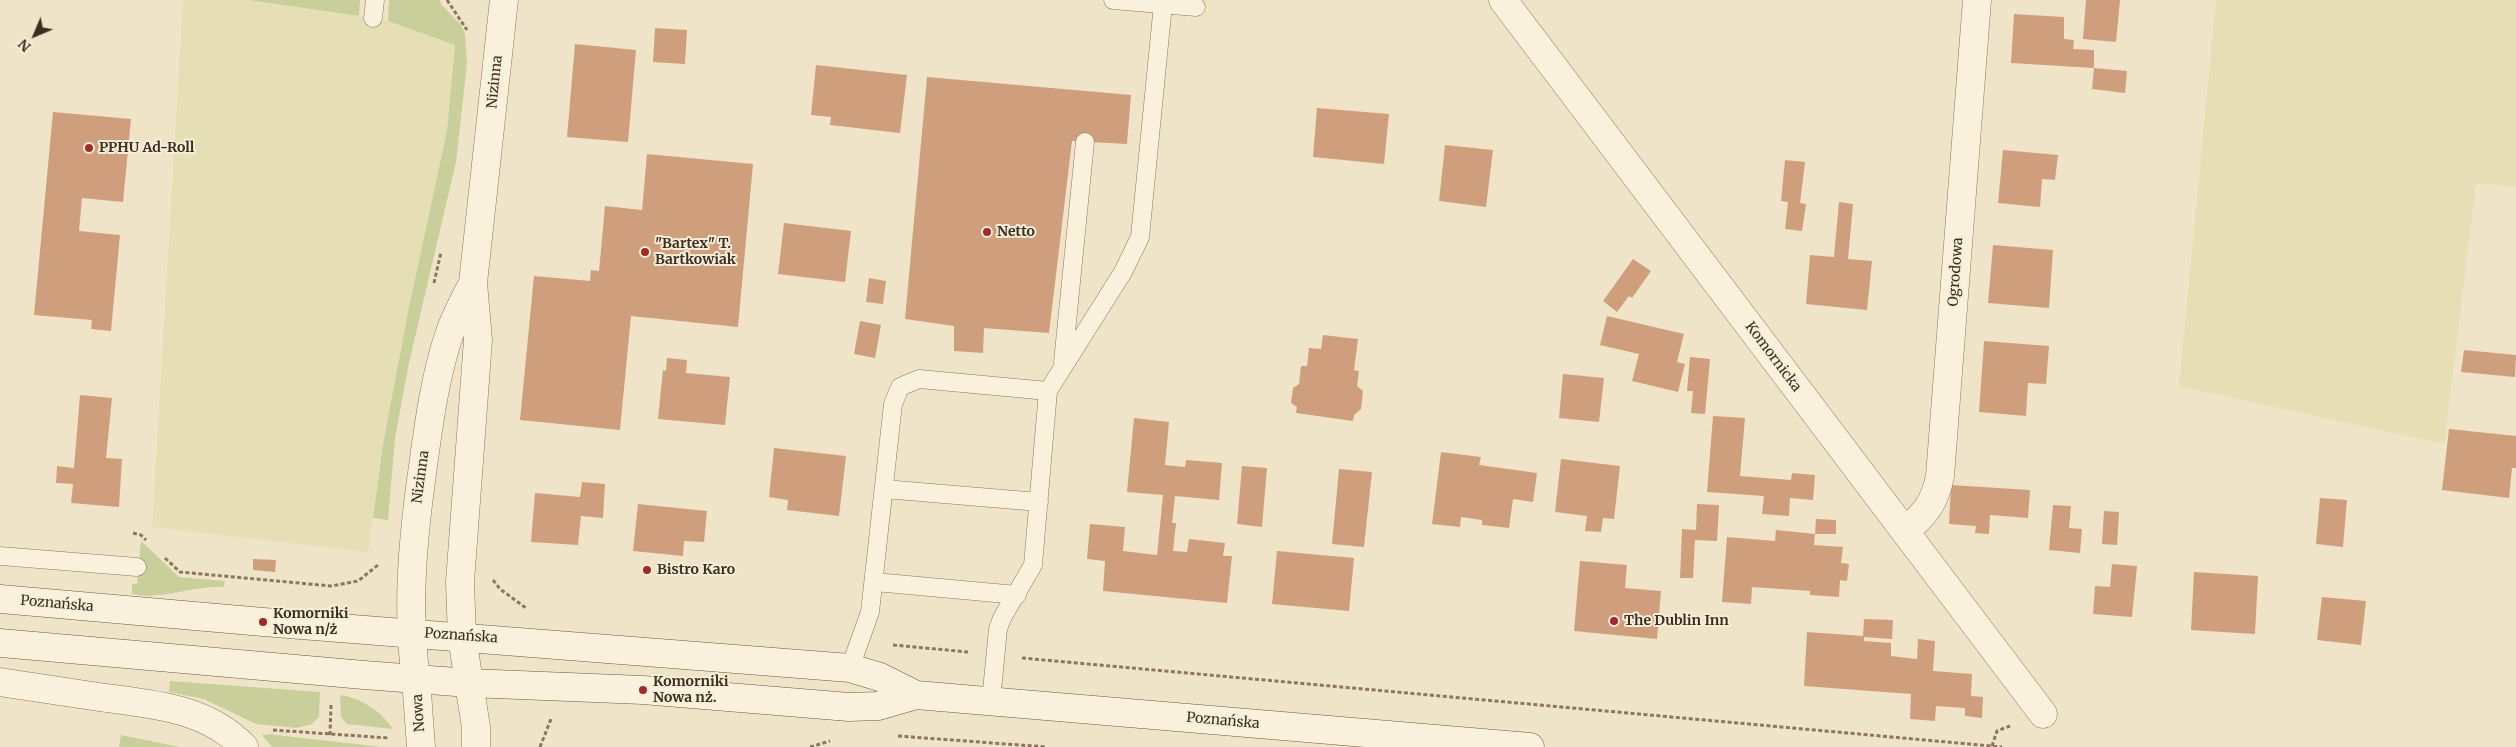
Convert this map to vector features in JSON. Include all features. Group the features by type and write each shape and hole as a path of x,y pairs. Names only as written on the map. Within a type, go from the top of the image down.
{"street":[{"name":"Nizinna","path":"469,683 462,636 461,552 478,340 473,283 504,0"},
{"name":"Komornicka","path":"1503,0 2043,714"},
{"name":"Ogrodowa","path":"1905,531 1922,517 1933,502 1940,476 1977,0"},
{"name":"Nizinna","path":"416,679 410,632 415,524 430,416 449,334 473,283"},
{"name":"Poznańska","path":"0,599 272,623 462,636 850,668 880,677 916,695"},
{"name":"Poznańska","path":"0,643 469,683 643,690 849,707 878,706 916,695 1455,744 1530,747"},
{"name":"Nowa","path":"410,743 416,679"},
{"path":"0,682 174,709 193,714 222,728 244,747"},
{"path":"469,683 476,727 476,747"}],"lane":[{"path":"373,18 375,0"},
{"path":"1114,0 1196,7"},
{"path":"991,701 994,655 1002,618 1033,565 1048,391 1123,272 1140,237 1163,4"},
{"path":"1062,366 1085,142"},
{"path":"850,668 870,612 875,582 893,404 900,387 919,379 1048,391"},
{"path":"884,489 1039,502"},
{"path":"0,556 137,567"},
{"path":"875,582 1017,595"}],"path":[{"path":"447,0 462,20 468,33"},
{"path":"433,287 442,249"},
{"path":"133,534 141,535 148,541"},
{"path":"160,554 180,572 339,585 358,582 370,573 382,559"},
{"path":"491,577 513,601 532,611"},
{"path":"339,585 339,591"},
{"path":"861,641 994,655 2002,747"},
{"path":"330,735 331,700"},
{"path":"540,747 551,723 552,713"},
{"path":"222,728 330,735 410,743"},
{"path":"893,736 1047,747"},
{"path":"810,747 836,739"}],"shaded area":[{"path":"183,0 249,0 373,18 388,21 455,45 447,131 409,307 383,443 368,552 152,527"},
{"path":"2216,0 2516,0 2516,187 2476,183 2444,444 2179,386"}],"green space":[{"path":"249,0 360,0 359,16"},
{"path":"389,0 440,0 441,4 461,25 465,34 467,63 456,162 409,363 395,438 388,520 373,518 383,444 409,307 447,131 455,45 388,21"},
{"path":"141,541 179,577 225,581 224,587 201,588 155,596 132,594 132,584 137,584"},
{"path":"170,681 320,692 319,717 312,724 297,728 256,724 204,699 169,692"},
{"path":"340,695 370,706 393,729 347,724 341,717"},
{"path":"271,734 382,747 272,747 262,735"},
{"path":"121,735 180,747 119,747"}],"building":[{"path":"2086,0 2120,0 2116,42 2083,39"},
{"path":"2014,14 2064,17 2064,39 2074,40 2073,49 2094,50 2094,68 2011,63"},
{"path":"655,28 687,30 685,64 653,62"},
{"path":"575,44 636,50 628,142 567,137"},
{"path":"816,65 907,75 900,133 830,125 831,117 811,115"},
{"path":"2094,68 2127,71 2125,93 2092,89"},
{"name":"Netto","path":"927,77 1131,95 1127,144 1072,141 1049,333 984,328 983,353 954,351 954,326 905,319"},
{"path":"1317,108 1389,114 1384,164 1313,157"},
{"path":"53,112 131,119 123,202 82,198 79,231 120,235 111,331 91,329 92,320 34,315"},
{"path":"1445,145 1493,150 1486,207 1439,201"},
{"path":"2003,150 2058,155 2055,180 2042,179 2040,207 1998,203"},
{"path":"647,154 753,164 738,327 631,316 620,430 520,420 534,276 590,281 591,270 599,271 605,206 642,210"},
{"path":"1785,160 1805,162 1800,203 1806,204 1802,231 1785,229 1788,202 1781,201"},
{"path":"1839,202 1853,204 1848,259 1872,261 1867,310 1806,304 1810,255 1834,257"},
{"path":"784,223 851,231 845,282 778,274"},
{"path":"1993,245 2053,250 2049,308 1988,303"},
{"path":"1633,259 1651,271 1632,298 1629,296 1617,312 1603,301"},
{"path":"869,278 886,281 883,304 866,302"},
{"path":"1607,316 1684,334 1677,362 1685,364 1678,392 1632,381 1639,354 1600,345"},
{"path":"860,321 881,325 875,358 854,354"},
{"path":"1323,335 1358,339 1354,370 1359,371 1357,386 1363,391 1361,409 1354,415 1353,421 1296,413 1297,407 1291,403 1293,388 1299,384 1301,366 1307,366 1309,348 1321,349"},
{"path":"1984,341 2049,346 2046,384 2028,383 2026,416 1979,412"},
{"path":"2464,350 2516,355 2515,377 2461,372"},
{"path":"1690,357 1710,359 1705,414 1691,413 1693,391 1687,391"},
{"path":"667,358 687,360 686,373 730,377 725,425 658,419 663,370 666,371"},
{"path":"1563,374 1604,378 1599,422 1559,418"},
{"path":"80,395 112,398 106,458 122,459 119,507 71,503 73,484 56,483 57,466 74,468"},
{"path":"1713,416 1745,418 1740,476 1791,480 1792,473 1815,475 1813,500 1790,498 1789,516 1762,514 1764,496 1707,492"},
{"path":"1134,418 1169,422 1165,465 1185,467 1186,460 1222,463 1219,500 1175,496 1172,523 1176,523 1173,551 1187,552 1189,539 1225,543 1223,556 1232,556 1227,603 1103,591 1105,561 1087,559 1090,524 1125,527 1123,551 1157,555 1163,495 1127,492"},
{"path":"2449,429 2516,436 2516,468 2512,468 2509,498 2442,490"},
{"path":"774,448 846,456 839,516 787,510 788,500 769,497"},
{"path":"1441,452 1481,457 1479,465 1537,473 1533,502 1513,499 1509,528 1482,525 1482,520 1461,517 1460,527 1432,524"},
{"path":"1561,459 1620,466 1614,519 1603,518 1601,532 1585,531 1587,516 1555,512"},
{"path":"1242,466 1267,468 1262,527 1237,524"},
{"path":"1339,469 1372,472 1364,547 1332,544"},
{"path":"582,482 605,484 603,518 581,516 578,545 531,542 535,493 580,497"},
{"path":"1951,485 2030,490 2028,518 1990,515 1989,534 1975,533 1976,526 1949,524"},
{"path":"2320,498 2347,500 2343,547 2316,544"},
{"path":"638,504 707,511 704,542 684,541 683,556 633,551"},
{"path":"1697,504 1719,505 1717,541 1695,540 1693,578 1680,578 1682,529 1696,530"},
{"path":"2053,505 2071,506 2069,528 2082,529 2080,553 2049,550"},
{"path":"2104,511 2119,512 2117,545 2102,544"},
{"path":"1816,519 1836,520 1836,534 1815,534"},
{"path":"1776,530 1815,534 1814,545 1843,547 1841,563 1849,564 1847,581 1840,580 1839,597 1810,595 1810,591 1752,587 1751,604 1722,602 1727,537 1775,541"},
{"path":"1277,551 1354,558 1349,611 1272,604"},
{"path":"253,559 276,560 275,572 253,570"},
{"path":"1580,561 1627,565 1625,588 1661,591 1657,639 1574,631"},
{"path":"2112,564 2137,566 2132,617 2093,614 2095,586 2110,587"},
{"path":"2194,572 2258,576 2255,634 2191,630"},
{"path":"2322,597 2366,601 2361,645 2317,640"},
{"path":"1864,619 1893,620 1892,639 1864,637 1864,641 1891,643 1891,656 1917,659 1918,639 1935,641 1933,671 1972,674 1971,696 1983,697 1982,718 1965,716 1965,708 1936,706 1935,721 1910,719 1911,694 1804,686 1807,632 1863,636"}],"place":[{"name":"PPHU Ad-Roll","path":"89,148"},
{"name":"Netto","path":"987,232"},
{"name":"\"Bartex\" T. Bartkowiak","path":"645,252"},
{"name":"Bistro Karo","path":"647,570"},
{"name":"The Dublin Inn","path":"1614,621"},
{"name":"Komorniki Nowa n/ż","path":"263,622"},
{"name":"Komorniki Nowa nż.","path":"643,690"}]}
